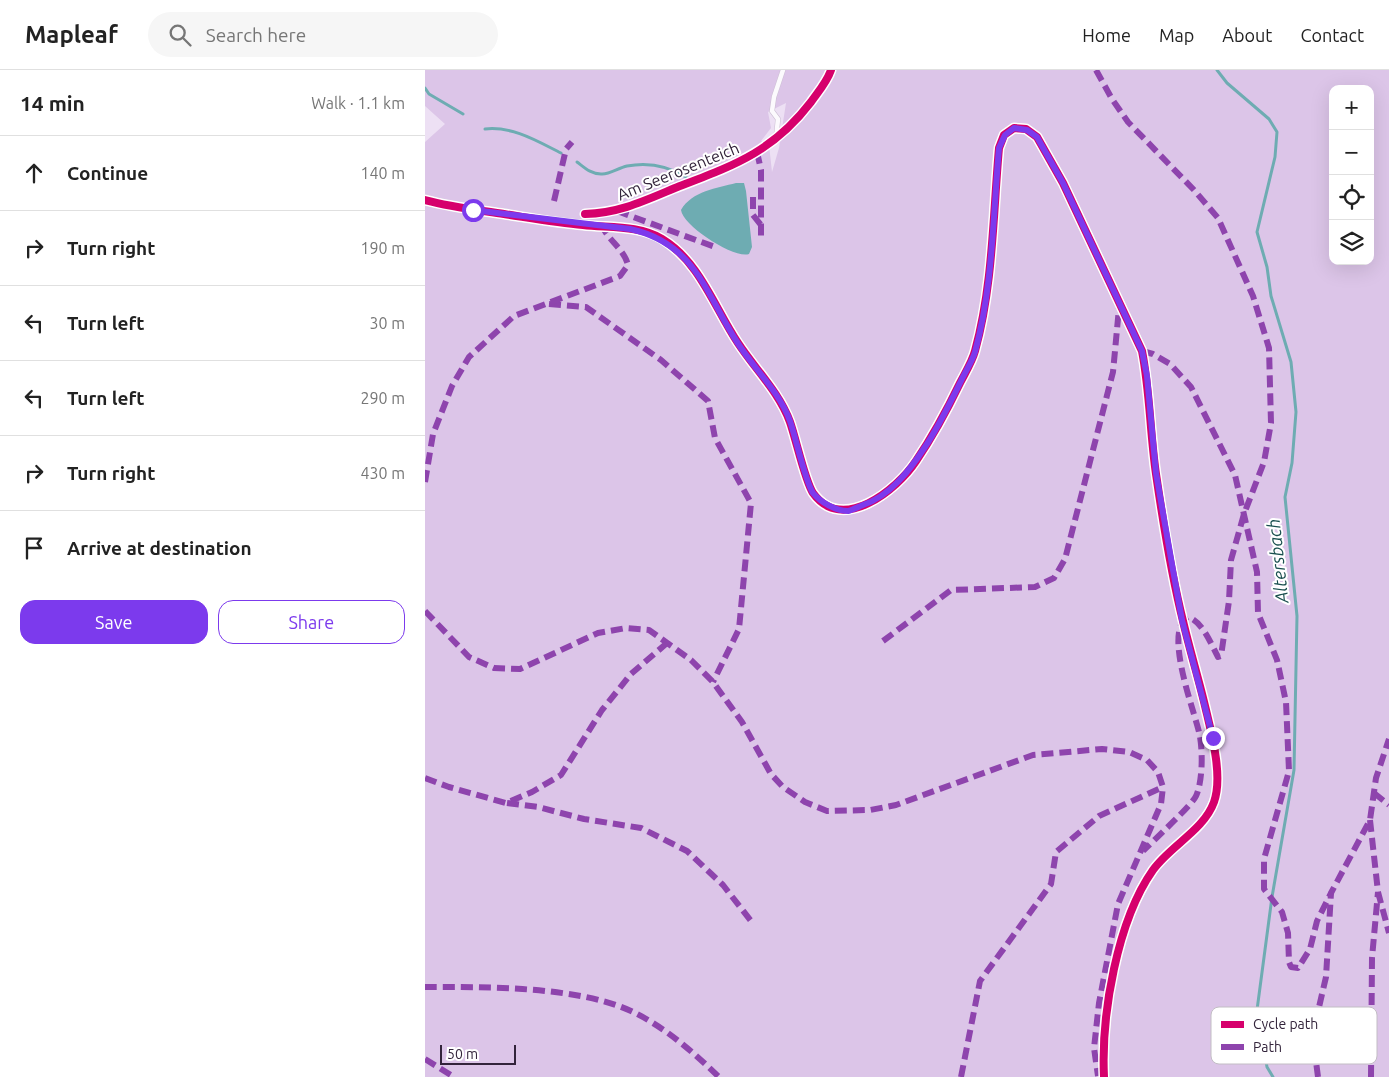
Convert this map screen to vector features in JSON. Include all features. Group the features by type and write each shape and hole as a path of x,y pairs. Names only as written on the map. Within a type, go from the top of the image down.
{"street":[{"path":"425,200 536,219 630,229 662,239 691,266 712,296 738,343 767,380 789,419 813,493 828,506 848,511 867,504 885,493 909,471 933,435 957,389 974,354 985,300 999,148 1005,135 1014,128 1027,130 1037,137 1063,183 1142,351 1147,376 1156,473 1182,620 1213,738 1217,781 1214,802 1203,820 1163,858 1136,900 1117,957 1107,1013 1104,1077"}],"lane":[{"name":"Am Seerosenteich","path":"585,214 619,211 739,163 769,145 776,139 778,119 772,111 774,97 783,70"}],"shaded area":[{"path":"425,70 1389,70 1389,1077 425,1077 425,142 445,124 425,106","holes":["786,103 779,148 772,172 769,145 761,141 771,128 768,112"]},
{"path":"736,183 744,183 746,191 752,247 749,254 732,251 710,240 690,224 681,210 698,194"}],"waterway":[{"name":"Altersbach","path":"1217,70 1227,83 1269,119 1277,132 1275,157 1257,232 1267,267 1271,296 1291,362 1296,412 1292,463 1285,497 1297,616 1294,770 1272,897 1257,1007"},
{"path":"425,88 429,94 463,114"},
{"path":"485,129 515,132 534,139 561,153"},
{"path":"577,162 597,174 643,164 672,170 686,177"},
{"name":"Altersbach","path":"1266,1064 1273,1077"}],"marked path":[{"path":"1096,70 1112,99 1128,122 1194,190 1218,218 1253,296 1269,348 1271,423 1264,462 1244,514 1231,560 1229,601 1221,656 1218,657 1202,628 1188,617 1181,625 1178,637 1182,671 1200,739 1202,764 1198,790 1193,801 1143,851"},
{"path":"554,201 566,149 572,142"},
{"path":"757,152 761,170 761,241"},
{"path":"753,197 753,215 761,225"},
{"path":"617,211 715,247"},
{"path":"425,482 433,434 452,386 469,357 514,316 620,276 628,265 623,254 602,226"},
{"path":"549,304 586,307 661,360 708,401 715,438 751,503 739,629 713,682"},
{"path":"883,641 951,590 1035,587 1054,578 1065,559 1113,372 1119,308"},
{"path":"1142,351 1153,354 1170,364 1191,387 1235,475 1257,572 1258,613 1277,660 1286,702 1289,771 1264,859 1264,889 1282,912 1288,933 1289,962 1291,967 1298,968 1310,949 1317,921 1331,893"},
{"path":"425,611 469,657 494,668 520,669 598,633 626,628 649,630 691,660 713,682 742,722 771,774 783,787 805,802 827,811 870,810 896,805 1033,755 1102,749 1129,752 1147,760 1158,772 1163,787 1161,804 1118,904 1099,1003 1094,1048 1098,1076"},
{"path":"425,778 449,787 506,803 532,792 561,775 602,710 631,674 667,643"},
{"path":"1319,1007 1326,977 1331,893 1370,820 1376,778 1389,739"},
{"path":"961,1077 980,981 1051,884 1056,852 1099,816 1163,787"},
{"path":"1374,793 1389,805"},
{"path":"507,803 538,807 584,819 641,828 687,851 723,885 751,921"},
{"path":"1370,820 1378,892 1389,933"},
{"path":"1372,1007 1372,958 1378,892"},
{"path":"425,987 502,988 558,992 609,1003 631,1011 667,1032 689,1049 719,1077"},
{"path":"425,1059 454,1077"},
{"path":"1316,1064 1318,1077"},
{"path":"1371,1064 1371,1077"}],"cycle path":[{"path":"585,214 631,206 733,165 750,156 781,134 796,119 822,87 831,70"},
{"path":"425,200 553,222 634,229 662,239 687,260 705,286 738,343 780,401 790,422 813,493 825,505 839,509 853,509 883,495 896,484 916,461 945,413 970,363 981,326 989,276 999,148 1004,135 1014,128 1026,129 1037,137 1063,183 1142,351 1156,474 1168,548 1179,603 1211,731 1217,768 1216,792 1209,812 1203,821 1168,853 1153,870 1140,891 1130,915 1114,969 1109,998 1105,1026 1104,1077"}],"route":[{"path":"473,210 583,225 630,229 651,234 673,247 691,266 712,296 738,343 767,380 789,419 813,493 828,506 848,511 867,504 885,493 909,471 933,435 957,389 974,354 985,300 999,148 1005,135 1014,128 1027,130 1037,137 1063,183 1142,351 1147,376 1156,473 1182,620 1213,738"}]}
